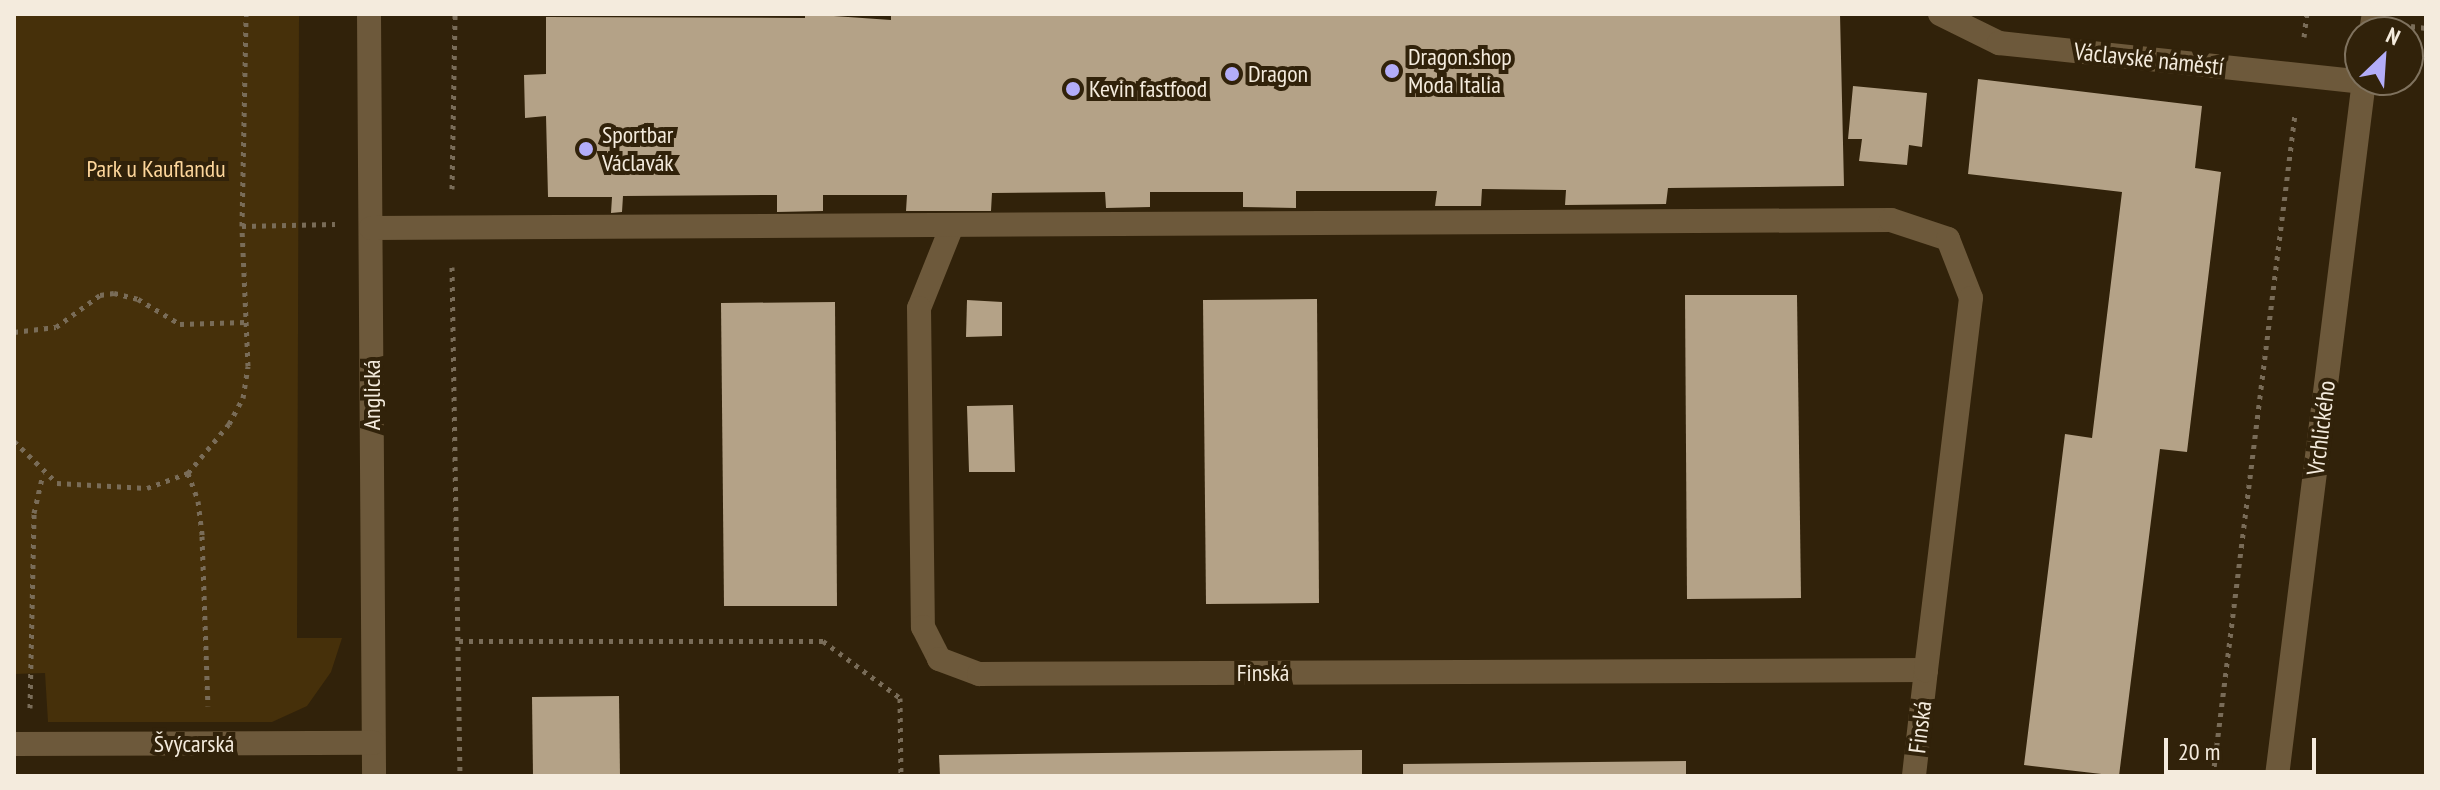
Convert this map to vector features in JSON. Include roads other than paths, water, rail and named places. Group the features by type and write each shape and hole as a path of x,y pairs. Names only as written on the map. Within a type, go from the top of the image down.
{"street":[{"name":"Anglická","path":"369,14 374,776"},
{"name":"Václavské náměstí","path":"1940,14 1999,43 2344,79"},
{"name":"Vrchlického","path":"2277,776 2362,96"},
{"path":"371,228 1891,220 1948,239 1971,298 1926,670"},
{"name":"Finská","path":"952,226 919,308 923,627 939,659 979,674 1926,670 1914,776"},
{"name":"Švýcarská","path":"22,744 373,743"}],"place":[{"name":"Dragon.shop Moda Italia","path":"1392,71"},
{"name":"Dragon","path":"1232,74"},
{"name":"Kevin fastfood","path":"1073,89"},
{"name":"Sportbar Václavák","path":"586,149"}],"park label":[{"name":"Park u Kauflandu","path":"156,169"}]}
